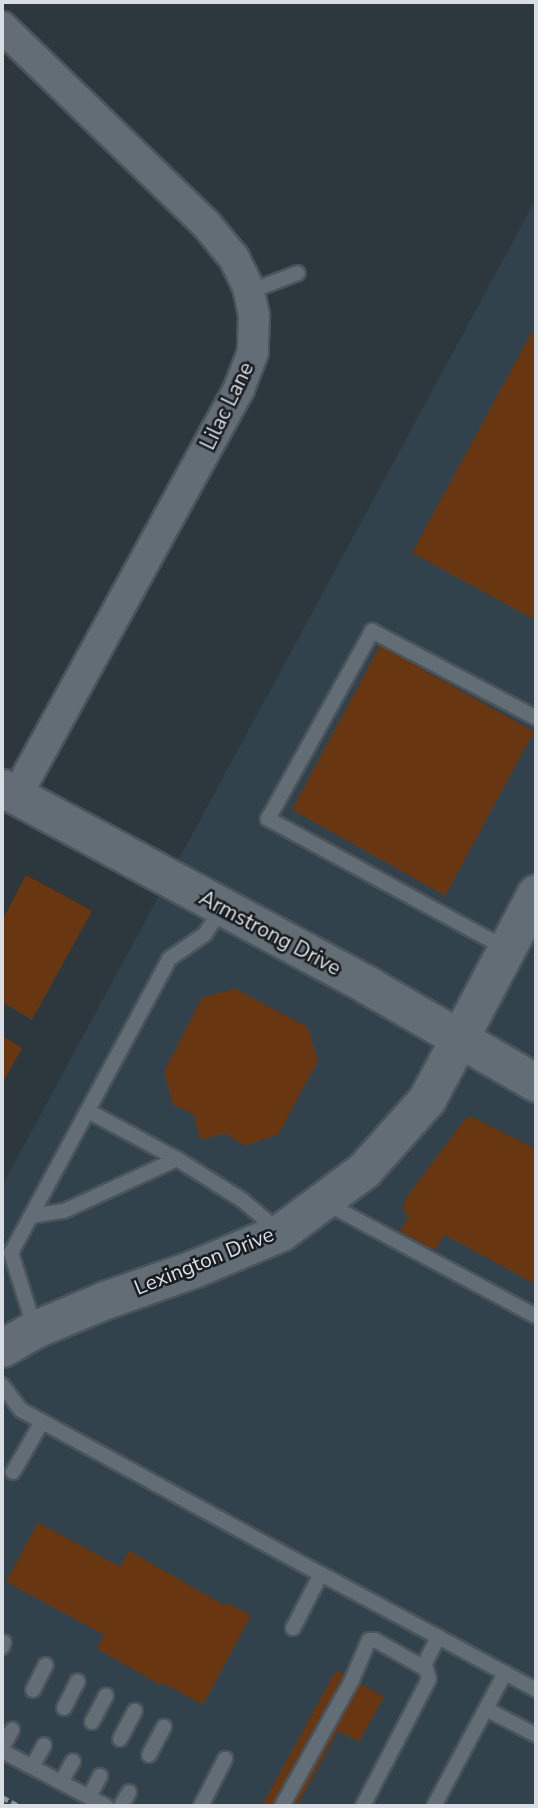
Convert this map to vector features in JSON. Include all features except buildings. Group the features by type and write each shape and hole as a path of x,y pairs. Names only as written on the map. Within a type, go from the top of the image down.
{"street":[{"name":"Lilac Lane","path":"2,27 206,224 234,258 248,292 254,316 253,352 239,389 9,792"},
{"name":"Armstrong Drive","path":"9,792 458,1037 536,1083"},
{"name":"Lexington Drive","path":"2,1348 35,1329 281,1232 364,1170 427,1099 536,893"}],"lane":[{"path":"248,292 298,274"},
{"path":"506,949 268,819 372,631 536,718"},
{"path":"35,1329 11,1253 169,959 205,934 222,907"},
{"path":"88,1111 177,1159 242,1200 281,1232"},
{"path":"31,1216 64,1211 177,1159"},
{"path":"322,1201 536,1316"},
{"path":"2,1385 21,1410 42,1422 536,1690"},
{"path":"13,1472 42,1422"},
{"path":"293,1628 321,1574"},
{"path":"423,1667 438,1637"},
{"path":"282,1806 352,1680 369,1640 386,1644 423,1667 429,1679 363,1806"},
{"path":"33,1690 46,1665"},
{"path":"435,1806 505,1673"},
{"path":"64,1707 78,1681"},
{"path":"92,1722 106,1696"},
{"path":"486,1709 536,1735"},
{"path":"120,1738 135,1711"},
{"path":"149,1755 164,1727"},
{"path":"12,1730 2,1749 106,1806"},
{"path":"32,1767 44,1745"},
{"path":"201,1806 225,1759"},
{"path":"61,1782 73,1761"},
{"path":"89,1797 100,1776"},
{"path":"121,1806 128,1792"}],"path":[{"path":"2,1797 19,1806"}],"shaded area":[{"path":"536,199 536,1806 2,1806 2,1186"}]}
